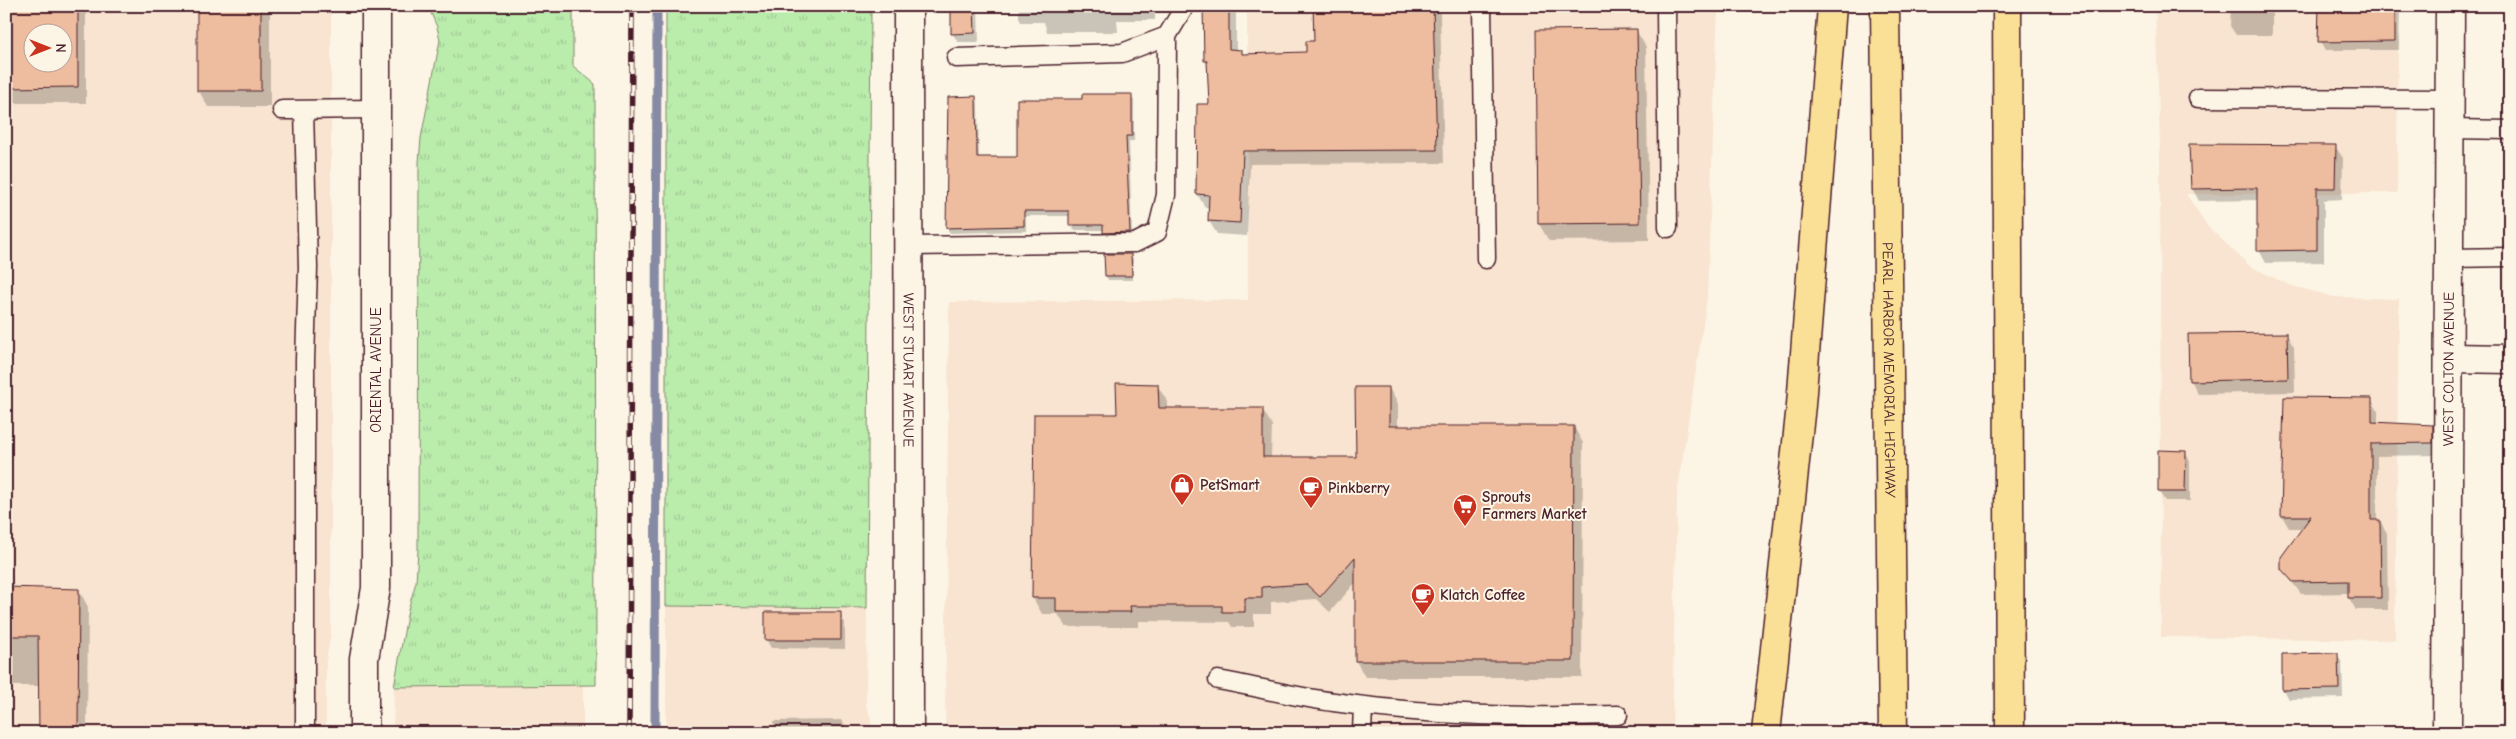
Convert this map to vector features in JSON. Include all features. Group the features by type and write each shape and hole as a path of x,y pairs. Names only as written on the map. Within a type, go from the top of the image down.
{"highway":[{"path":"1766,733 1801,405 1832,6"},
{"name":"PEARL HARBOR MEMORIAL HIGHWAY","path":"1885,6 1893,733"},
{"path":"2007,6 2010,733"}],"street":[{"name":"ORIENTAL AVENUE","path":"364,733 364,660 376,588 376,6"},
{"name":"WEST STUART AVENUE","path":"908,6 909,733"},
{"name":"WEST COLTON AVENUE","path":"2448,733 2450,6"},
{"path":"2450,358 2510,359"}],"lane":[{"path":"909,246 1134,243 1157,232 1166,195 1167,36 1185,6"},
{"path":"1482,6 1486,259"},
{"path":"1666,6 1668,228"},
{"path":"956,58 1122,53 1167,36"},
{"path":"2198,98 2450,99"},
{"path":"282,110 376,109"},
{"path":"304,110 308,268 305,360 305,733"},
{"path":"2450,129 2510,130"},
{"path":"2450,258 2510,257"},
{"path":"1218,680 1363,706 1422,711 1582,716 1618,715"},
{"path":"1362,733 1363,706"}],"shaded area":[{"path":"6,6 331,6 331,633 326,661 326,733 6,733"},
{"path":"1247,6 1718,6 1707,298 1677,495 1672,733 945,733 949,302 1248,300"},
{"path":"2155,6 2398,6 2397,193 2186,194 2208,227 2250,266 2289,285 2334,297 2399,299 2395,640 2161,637 2160,142"},
{"path":"2504,6 2510,6 2510,312 2505,312"},
{"path":"666,606 867,608 866,705 871,719 871,733 666,733"},
{"path":"2510,629 2510,733 2502,733 2502,647"},
{"path":"583,685 583,733 393,733 394,687"}],"green space":[{"path":"428,6 573,6 573,66 595,84 596,685 394,687 408,610 416,582 418,550 419,162 421,138 440,40"},
{"path":"666,6 871,6 867,608 666,606"}],"building":[{"path":"6,6 78,6 78,87 6,88"},
{"path":"197,6 261,6 261,91 197,91"},
{"path":"951,6 974,6 975,33 951,34"},
{"path":"1203,6 1229,6 1229,49 1242,50 1242,54 1306,52 1306,41 1314,41 1313,6 1433,6 1437,150 1243,151 1240,223 1208,221 1209,195 1196,194 1197,104 1209,104 1207,61 1204,61"},
{"path":"2319,6 2395,6 2395,41 2318,42"},
{"path":"1637,29 1640,223 1538,224 1536,30"},
{"path":"1082,94 1132,94 1132,136 1126,136 1130,232 1103,233 1103,225 1069,225 1069,211 1024,211 1024,226 946,228 948,97 976,96 977,157 1017,157 1017,99 1082,99"},
{"path":"2189,144 2336,145 2335,188 2317,188 2317,250 2257,251 2257,188 2191,189"},
{"path":"1104,254 1131,254 1132,276 1105,276"},
{"path":"2287,333 2288,379 2189,381 2188,334"},
{"path":"1116,383 1158,384 1159,408 1263,408 1263,457 1356,457 1355,387 1389,387 1389,426 1574,426 1573,661 1355,661 1355,557 1320,597 1306,584 1262,587 1262,598 1245,598 1245,612 1222,612 1222,606 1130,606 1131,612 1056,612 1056,598 1032,598 1034,414 1117,414"},
{"path":"2284,397 2372,398 2372,422 2433,425 2433,443 2371,444 2371,520 2380,520 2381,598 2348,598 2348,581 2293,582 2281,569 2281,557 2311,516 2281,516"},
{"path":"2158,450 2186,451 2185,492 2158,492"},
{"path":"6,587 79,589 78,733 39,733 38,636 6,636"},
{"path":"765,612 841,612 841,640 765,640"},
{"path":"2338,653 2339,689 2282,690 2282,654"}],"waterway":[{"path":"655,733 657,6"}],"railway":[{"path":"629,733 632,6"}],"place":[{"name":"PetSmart","path":"1182,506"},
{"name":"Pinkberry","path":"1311,509"},
{"name":"Sprouts Farmers Market","path":"1465,527"},
{"name":"Klatch Coffee","path":"1423,616"}]}
